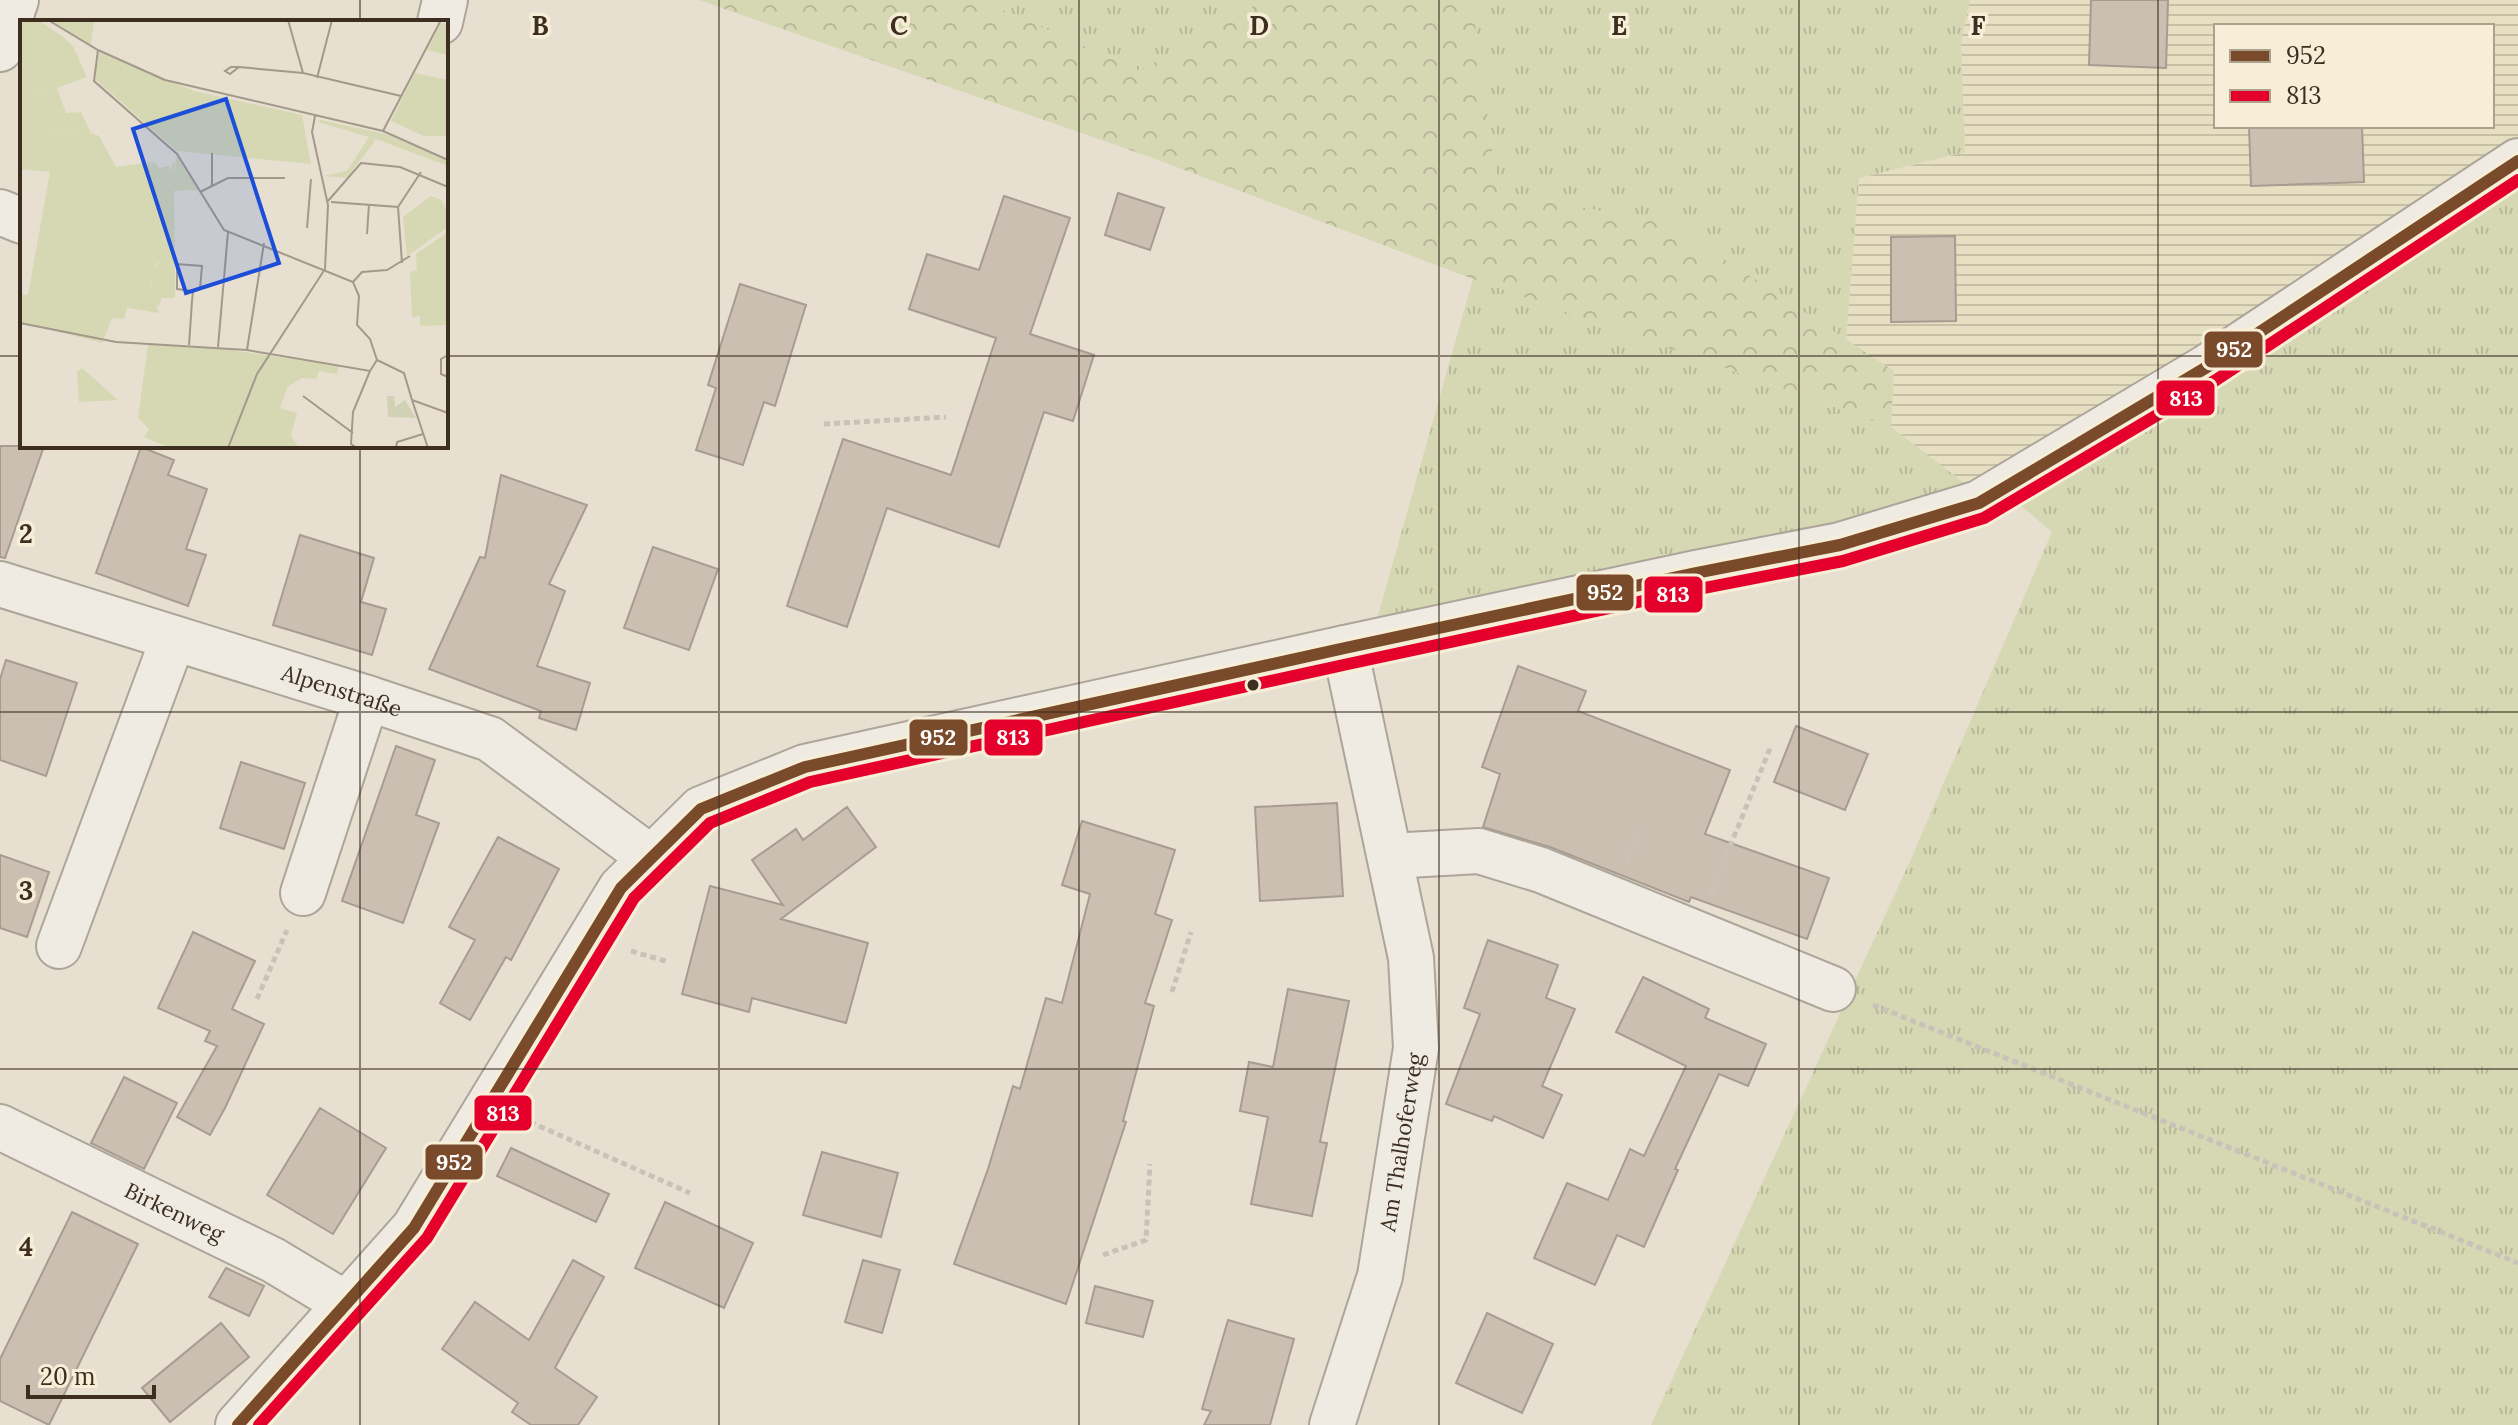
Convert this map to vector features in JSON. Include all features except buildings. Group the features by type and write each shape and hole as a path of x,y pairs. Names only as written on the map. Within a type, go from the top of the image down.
{"street":[{"path":"0,49 16,0"},
{"path":"440,20 445,0"},
{"path":"238,1425 414,1228 621,888 701,809 805,767 1345,648 1840,545 1979,503 2207,367 2518,161"},
{"path":"0,212 20,220"},
{"name":"Alpenstraße","path":"0,584 490,739 651,858"},
{"path":"59,946 173,639"},
{"name":"Am Thalhoferweg","path":"1332,1425 1380,1276 1416,1048 1411,958 1345,648"},
{"path":"303,893 367,698"},
{"path":"1390,856 1479,851 1541,870 1833,989"},
{"name":"Birkenweg","path":"0,1127 273,1260 346,1304"}],"path":[{"path":"824,424 946,417"},
{"path":"1695,933 1771,746"},
{"path":"257,999 303,893"},
{"path":"1172,992 1191,932"},
{"path":"1833,989 2518,1263"},
{"path":"489,1104 690,1193"},
{"path":"1103,1255 1146,1240 1150,1164"}],"shaded area":[{"path":"1970,0 2518,0 2518,145 2465,184 1972,489 1891,427 1894,371 1846,341 1859,178 1965,152 1961,41"}],"green space":[{"path":"699,0 980,0 1140,71 1264,0 1462,0 1472,3 1498,191 1672,225 1894,371 1891,427 1473,279 1150,157"},
{"path":"980,0 1264,0 1140,71"},
{"path":"1462,0 1970,0 1961,41 1965,152 1859,178 1846,341 1672,225 1498,191 1472,4"},
{"path":"2518,181 2518,1425 1651,1425 1910,861 2052,532 2020,505 2192,401"},
{"path":"1473,279 1891,427 1972,489 1838,532 1375,626"}],"transit line":[{"name":"952","path":"238,1425 414,1228 621,888 701,809 805,767 1345,648 1840,545 1979,503 2207,367 2518,161"},
{"name":"813","path":"259,1425 427,1238 634,898 710,823 810,782 1348,664 1843,561 1984,518 2216,380 2518,180"}]}
